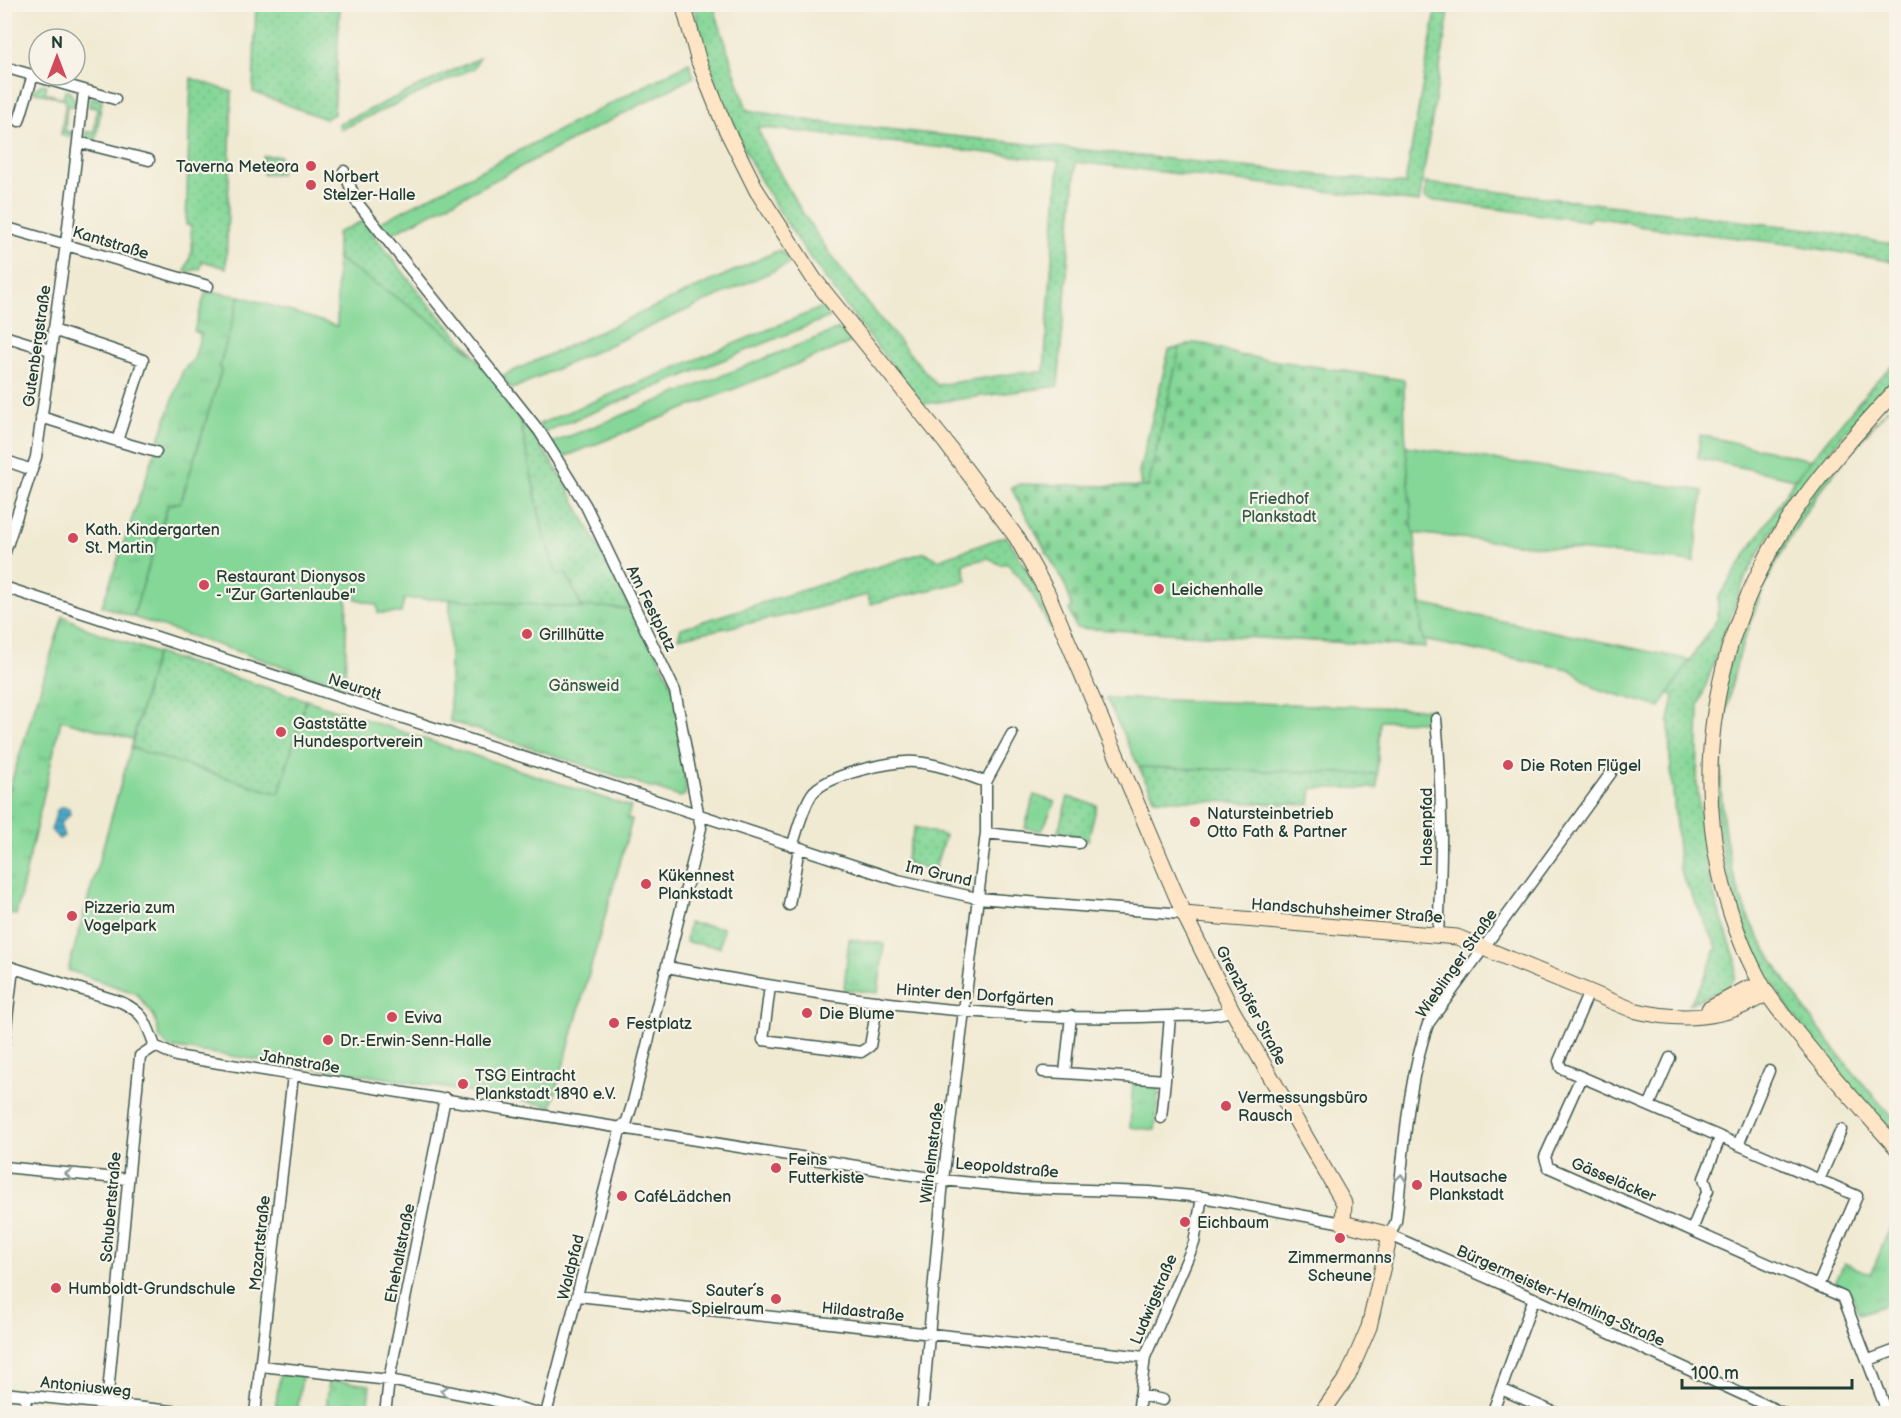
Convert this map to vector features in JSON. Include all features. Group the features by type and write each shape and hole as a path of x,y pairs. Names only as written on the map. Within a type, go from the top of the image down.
{"street":[{"name":"Grenzhöfer Straße","path":"683,4 699,62 724,127 757,190 814,279 1008,522 1047,592 1184,914 1232,1010 1344,1203 1343,1223"},
{"path":"4,66 27,73"},
{"path":"19,121 29,87"},
{"path":"74,87 115,99"},
{"name":"Gutenbergstraße","path":"4,555 33,470 66,244 84,90"},
{"path":"78,142 149,160"},
{"name":"Am Festplatz","path":"344,171 356,201 540,432 586,506 675,691 700,828 633,1102 627,1121 621,1127"},
{"name":"Kantstraße","path":"4,227 208,286"},
{"path":"53,330 143,360 117,441"},
{"path":"4,336 50,350"},
{"path":"1896,390 1818,480 1785,527 1740,613 1720,674 1710,738 1709,801 1719,866 1747,954 1765,990 1814,1056 1896,1147"},
{"path":"41,417 156,452"},
{"path":"4,460 33,470"},
{"name":"Neurott","path":"4,587 697,813"},
{"name":"Hasenpfad","path":"1436,719 1442,789 1442,858 1438,934"},
{"path":"789,905 796,847 812,793 833,779 871,768 914,762 947,768 986,782 1012,734"},
{"name":"Wieblinger Straße","path":"1390,1235 1396,1221 1411,1098 1421,1044 1428,1024 1547,864 1611,773"},
{"name":"Wilhelmstraße","path":"922,1413 927,1332 942,1180 986,833 986,782"},
{"name":"Im Grund","path":"697,813 898,880 977,898 1184,914"},
{"path":"986,833 1079,843"},
{"name":"Handschuhsheimer Straße","path":"1184,914 1269,923 1438,934 1484,947 1633,1011 1672,1018 1700,1018 1753,1002 1765,990"},
{"path":"1738,994 1747,970 1747,954"},
{"path":"4,1044 9,967 137,1010 144,1019 155,1046"},
{"name":"Hinter den Dorfgärten","path":"667,967 770,986 964,1011 1144,1018 1217,1016 1232,1010"},
{"name":"Hinter den Dorfgärten","path":"770,986 763,1040 861,1052 870,1046 878,1001"},
{"name":"Handschuhsheimer Straße","path":"1672,1018 1700,1012 1748,988 1765,990"},
{"path":"1589,992 1559,1061 1562,1068 1857,1196 1818,1286"},
{"name":"Hinter den Dorfgärten","path":"1065,1073 1071,1016"},
{"path":"1161,1118 1170,1016"},
{"name":"Jahnstraße","path":"155,1046 176,1056 621,1127"},
{"name":"Schubertstraße","path":"107,1408 127,1179 141,1056 155,1046"},
{"path":"1649,1106 1670,1058"},
{"path":"1738,1145 1769,1071"},
{"path":"1043,1072 1165,1080"},
{"name":"Mozartstraße","path":"255,1413 293,1075"},
{"name":"Gässeläcker","path":"1581,1077 1545,1157 1548,1167 1843,1297 1888,1413"},
{"name":"Ehehaltstraße","path":"384,1413 445,1098"},
{"name":"Leopoldstraße","path":"621,1127 942,1180 1023,1188 1150,1192 1202,1197 1343,1223 1390,1235"},
{"name":"Waldpfad","path":"389,1380 488,1399 544,1413 578,1296 621,1127"},
{"path":"1819,1180 1841,1130"},
{"path":"1692,1230 1708,1190 1704,1178 1720,1138"},
{"path":"4,1167 127,1179"},
{"name":"Ludwigstraße","path":"1138,1413 1145,1357 1194,1243 1202,1197"},
{"path":"1321,1413 1348,1376 1369,1327 1390,1235"},
{"name":"Bürgermeister-Helmling-Straße","path":"1390,1235 1785,1413"},
{"name":"Hildastraße","path":"578,1296 1145,1357"},
{"path":"1492,1413 1534,1298"},
{"path":"1869,1360 1896,1350"},
{"path":"261,1366 389,1380"},
{"path":"1502,1389 1558,1413"},
{"name":"Antoniusweg","path":"5,1393 107,1408 200,1413"},
{"path":"24,1413 26,1395"},
{"path":"1140,1395 1163,1400"}],"green space":[{"path":"256,5 340,5 334,114 325,119 253,92"},
{"path":"693,5 713,5 747,110 819,122 1405,184 1437,5 1450,5 1419,202 1076,162 1058,386 923,404 819,271 773,201 733,126 716,81","holes":["757,127 1059,161 1044,372 1024,372 937,385 885,325 837,263 794,198"]},
{"path":"479,58 474,68 340,130 339,124"},
{"path":"689,63 694,77 389,235 379,223"},
{"path":"191,78 232,92 226,268 203,261 200,269 185,272 192,251 191,226 186,225"},
{"path":"38,87 46,87 45,93 63,98 65,91 69,91 76,102 75,106 67,106 65,131 72,132 69,137 61,135 66,100 32,91"},
{"path":"90,97 102,100 96,141 85,138 86,132 94,132 97,108 89,107"},
{"path":"263,156 280,156 280,174 263,174"},
{"path":"1426,183 1816,230 1896,245 1896,262 1797,245 1637,226 1627,222 1592,217 1588,221 1429,200 1425,198"},
{"path":"363,221 424,299 474,353 337,258 337,233"},
{"path":"780,250 791,263 512,389 502,376"},
{"path":"337,258 413,308 465,347 506,391 519,415 544,537 557,576 566,573 582,608 450,599 404,599 401,613 378,613 377,605 347,596 345,687 133,617 168,505 181,502 221,372 220,364 240,296 337,326"},
{"path":"206,291 240,296 220,364 221,372 181,502 168,505 133,617 102,606 183,370 194,359 201,334 194,331"},
{"path":"823,307 830,317 544,432 539,424"},
{"path":"839,329 852,342 561,458 552,443"},
{"name":"Friedhof Plankstadt","path":"1194,343 1210,345 1238,355 1404,380 1405,431 1425,647 1076,628 1069,609 1072,607 1066,587 1011,488 1019,484 1148,487 1180,347"},
{"path":"1180,347 1148,487 1141,487 1139,472 1169,350"},
{"path":"1896,363 1896,377 1842,436 1773,529 1745,578 1699,704 1697,783 1705,859 1716,902 1736,960 1735,977 1727,988 1689,1004 1703,982 1717,947 1680,871 1670,757 1669,721 1674,696 1668,693 1718,618 1718,598 1795,479 1876,381"},
{"path":"1888,408 1823,487 1777,561 1755,610 1738,660 1726,712 1721,765 1723,818 1733,870 1750,921 1780,972 1820,1031 1896,1121 1896,1136 1816,1046 1765,972 1752,945 1730,886 1718,826 1715,765 1721,705 1735,646 1757,589 1786,534 1821,482"},
{"path":"519,415 563,479 631,609 582,608 566,573 557,576 544,537"},
{"path":"1700,435 1811,460 1795,479 1698,458"},
{"path":"1406,446 1703,491 1694,562 1413,533"},
{"path":"1006,536 1033,581 1068,660 1030,591 1008,564 999,564 989,558 963,564 967,581 871,604 867,595 793,614 678,638 681,628 925,552 938,560"},
{"name":"Gänsweid","path":"450,599 636,609 675,691 686,786 685,795 680,797 450,721"},
{"path":"1420,604 1690,660 1660,707 1597,689 1569,669 1423,640"},
{"path":"63,616 88,629 156,653 133,739 61,720 16,915 5,912 5,802"},
{"path":"156,653 306,700 279,794 131,748"},
{"path":"1106,698 1431,709 1433,722 1380,721 1377,774 1139,767"},
{"path":"306,700 631,807 627,819 632,820 552,1106 385,1078 168,1047 160,1038 154,1016 137,994 68,970 131,748 279,794"},
{"path":"1139,767 1377,774 1377,788 1312,788 1310,805 1155,799"},
{"path":"1034,795 1055,802 1042,831 1025,828"},
{"path":"1068,797 1097,805 1088,840 1058,831"},
{"path":"915,827 945,836 934,871 905,862"},
{"path":"689,923 723,928 720,947 686,942"},
{"path":"849,939 884,944 878,993 844,989"},
{"path":"1133,1082 1159,1084 1155,1130 1130,1127"},
{"path":"1896,1213 1896,1301 1859,1314 1851,1293 1834,1286 1844,1263 1871,1274"},
{"path":"280,1373 302,1376 297,1413 275,1411"},
{"path":"329,1380 370,1385 367,1413 326,1413"}],"water":[{"path":"62,807 69,808 70,814 60,824 64,836 59,839 51,830 57,810"}],"place":[{"name":"Taverna Meteora","path":"311,166"},
{"name":"Norbert Stelzer-Halle","path":"311,185"},
{"name":"Kath. Kindergarten St. Martin","path":"73,538"},
{"name":"Restaurant Dionysos - \"Zur Gartenlaube\"","path":"204,585"},
{"name":"Leichenhalle","path":"1159,589"},
{"name":"Grillhütte","path":"527,634"},
{"name":"Gaststätte Hundesportverein","path":"281,732"},
{"name":"Die Roten Flügel","path":"1508,765"},
{"name":"Natursteinbetrieb Otto Fath & Partner","path":"1195,822"},
{"name":"Kükennest Plankstadt","path":"646,884"},
{"name":"Pizzeria zum Vogelpark","path":"72,916"},
{"name":"Die Blume","path":"807,1013"},
{"name":"Eviva","path":"392,1017"},
{"name":"Festplatz","path":"614,1023"},
{"name":"Dr.-Erwin-Senn-Halle","path":"328,1040"},
{"name":"TSG Eintracht Plankstadt 1890 e.V.","path":"463,1084"},
{"name":"Vermessungsbüro Rausch","path":"1226,1106"},
{"name":"Feins Futterkiste","path":"776,1168"},
{"name":"Hautsache Plankstadt","path":"1417,1185"},
{"name":"CaféLädchen","path":"622,1196"},
{"name":"Eichbaum","path":"1185,1222"},
{"name":"Zimmermanns Scheune","path":"1340,1238"},
{"name":"Humboldt-Grundschule","path":"56,1288"},
{"name":"Sauter´s Spielraum","path":"776,1299"}]}
